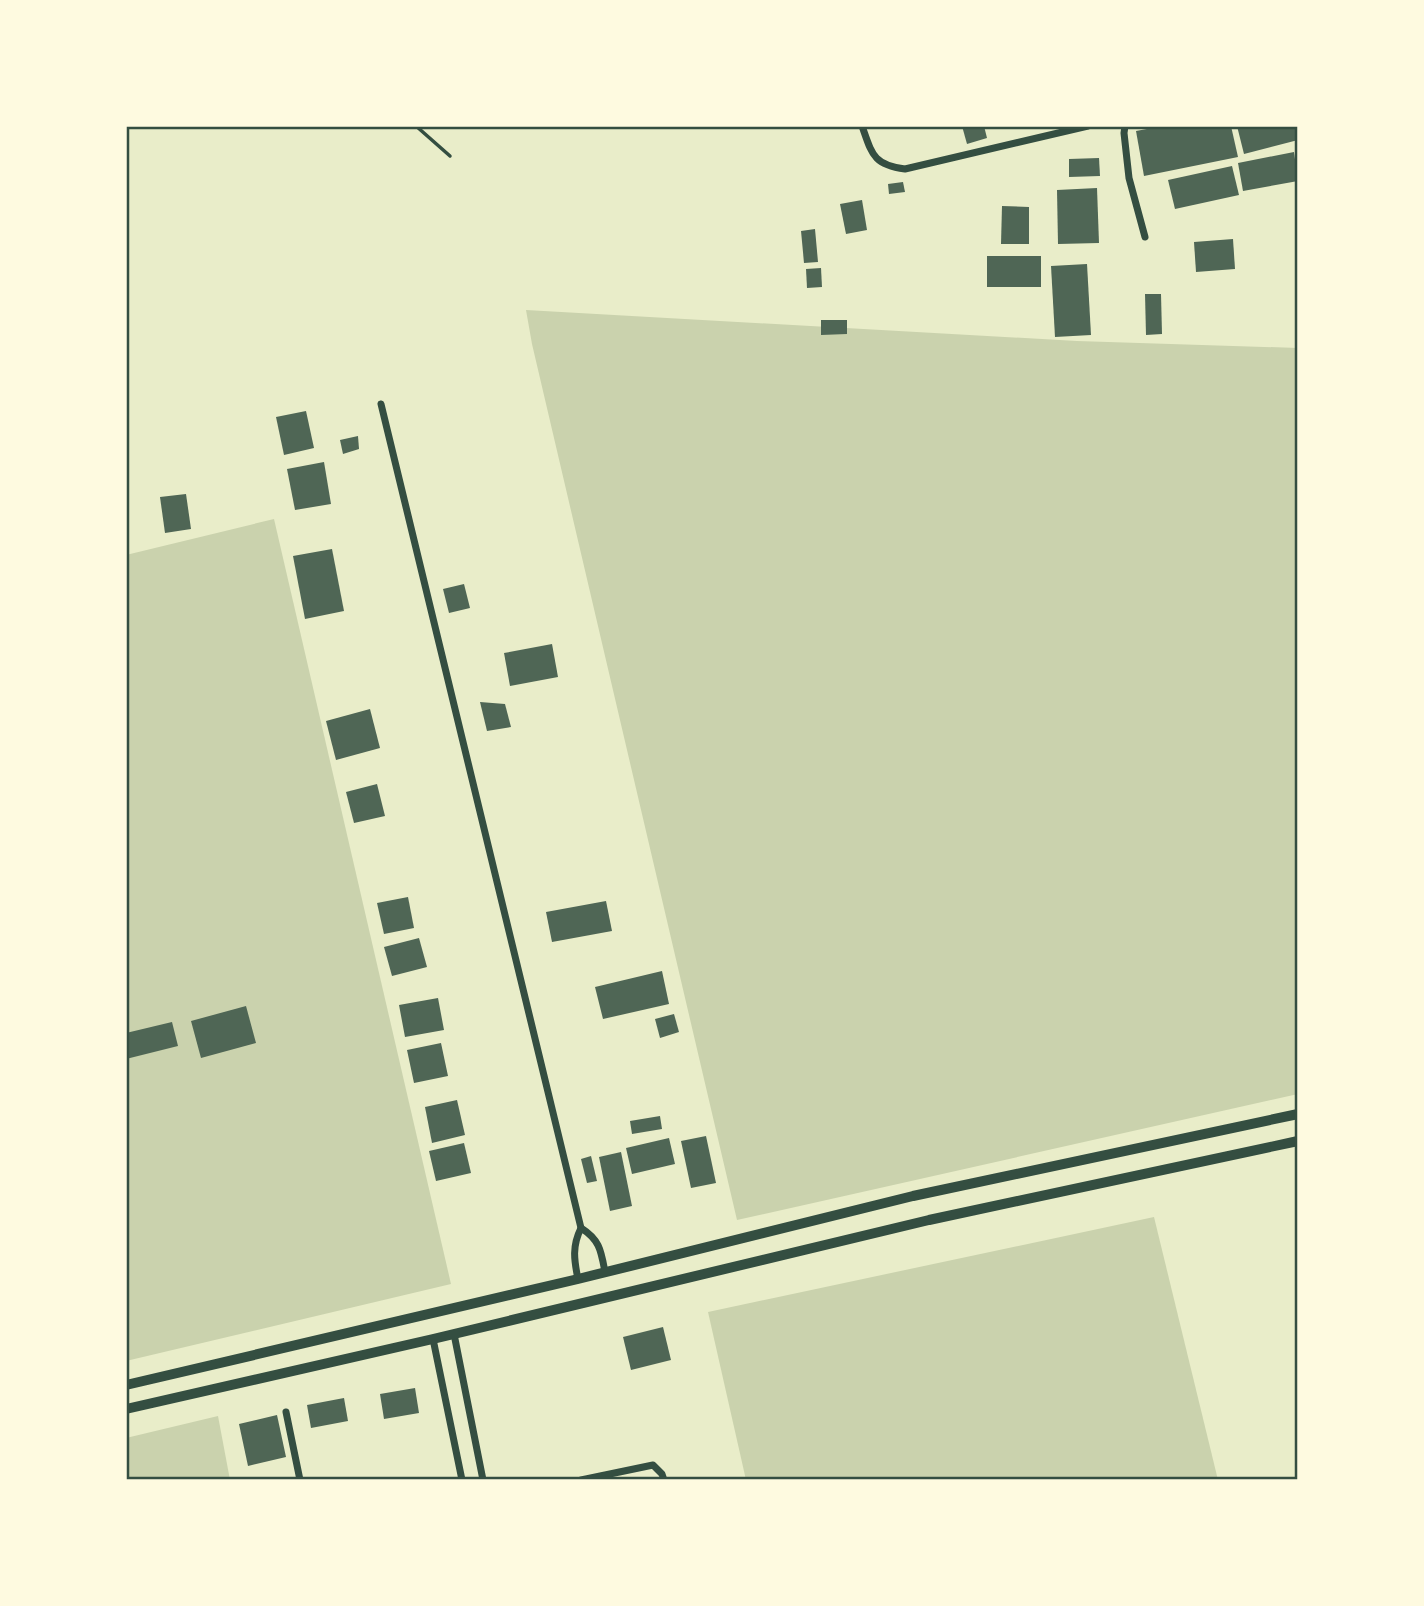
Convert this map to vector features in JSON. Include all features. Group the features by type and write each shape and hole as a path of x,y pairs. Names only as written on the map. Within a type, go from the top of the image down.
{"street":[{"path":"862,126 875,159 887,167 905,169 1088,126"},
{"path":"1125,126 1129,178 1145,237"},
{"path":"382,404 581,1228 575,1242 573,1258 578,1279"},
{"path":"126,1385 578,1279 913,1196 1298,1114"},
{"path":"126,1409 433,1339 929,1220 1298,1141"},
{"path":"581,1228 594,1237 605,1272"},
{"path":"454,1334 483,1480"},
{"path":"433,1339 462,1480"},
{"path":"286,1412 300,1480"},
{"path":"581,1480 653,1465 664,1480"}],"lane":[{"path":"126,127 132,126"},
{"path":"416,126 450,156"}],"green space":[{"path":"526,310 1077,341 1298,348 1298,1094 737,1220"},
{"path":"274,519 451,1284 126,1361 126,555"},
{"path":"1154,1217 1218,1480 746,1480 708,1312"},
{"path":"218,1416 230,1480 126,1480 126,1438"}],"building":[{"path":"962,126 984,126 987,138 967,144"},
{"path":"1163,126 1231,126 1238,157 1144,176 1136,131"},
{"path":"1237,126 1295,126 1298,140 1244,154"},
{"path":"1294,152 1298,181 1243,191 1238,163"},
{"path":"1099,158 1100,176 1069,177 1069,159"},
{"path":"1232,166 1239,195 1175,209 1168,180"},
{"path":"903,182 905,192 889,194 888,184"},
{"path":"1097,188 1099,243 1058,244 1057,190"},
{"path":"862,200 867,230 846,234 840,204"},
{"path":"1002,206 1029,207 1029,244 1001,244"},
{"path":"815,229 818,262 804,263 801,231"},
{"path":"1233,239 1235,269 1196,272 1194,242"},
{"path":"987,256 1041,256 1041,287 987,287"},
{"path":"1087,264 1091,335 1055,337 1051,266"},
{"path":"821,268 822,287 807,288 806,269"},
{"path":"1145,294 1161,294 1162,334 1146,335"},
{"path":"821,320 847,320 847,334 821,335"},
{"path":"306,411 314,448 284,455 276,417"},
{"path":"358,436 359,449 343,454 340,440"},
{"path":"324,462 331,504 295,510 287,469"},
{"path":"186,494 191,529 165,533 160,497"},
{"path":"332,549 344,611 305,619 293,556"},
{"path":"464,584 470,608 449,613 443,589"},
{"path":"552,644 558,677 510,686 504,653"},
{"path":"480,702 505,704 511,727 487,731"},
{"path":"370,709 380,748 336,760 326,721"},
{"path":"377,784 385,816 354,823 346,792"},
{"path":"408,897 414,928 384,934 377,903"},
{"path":"606,901 612,931 552,942 546,912"},
{"path":"419,938 427,967 392,976 384,947"},
{"path":"662,971 669,1004 603,1019 595,987"},
{"path":"438,998 444,1030 405,1037 399,1005"},
{"path":"246,1006 256,1043 201,1058 191,1021"},
{"path":"674,1014 679,1032 660,1038 655,1019"},
{"path":"172,1022 178,1046 126,1059 126,1033"},
{"path":"441,1043 448,1076 414,1083 407,1050"},
{"path":"457,1100 465,1135 432,1143 425,1107"},
{"path":"660,1116 662,1129 632,1134 630,1121"},
{"path":"706,1136 716,1183 691,1188 681,1141"},
{"path":"669,1138 675,1164 632,1174 626,1148"},
{"path":"464,1143 471,1173 436,1181 429,1151"},
{"path":"621,1152 632,1206 610,1211 599,1157"},
{"path":"591,1156 597,1181 587,1183 581,1159"},
{"path":"663,1327 671,1360 631,1370 623,1337"},
{"path":"415,1388 419,1413 384,1419 380,1394"},
{"path":"344,1398 348,1421 311,1428 307,1405"},
{"path":"277,1415 286,1457 248,1466 239,1424"}]}
